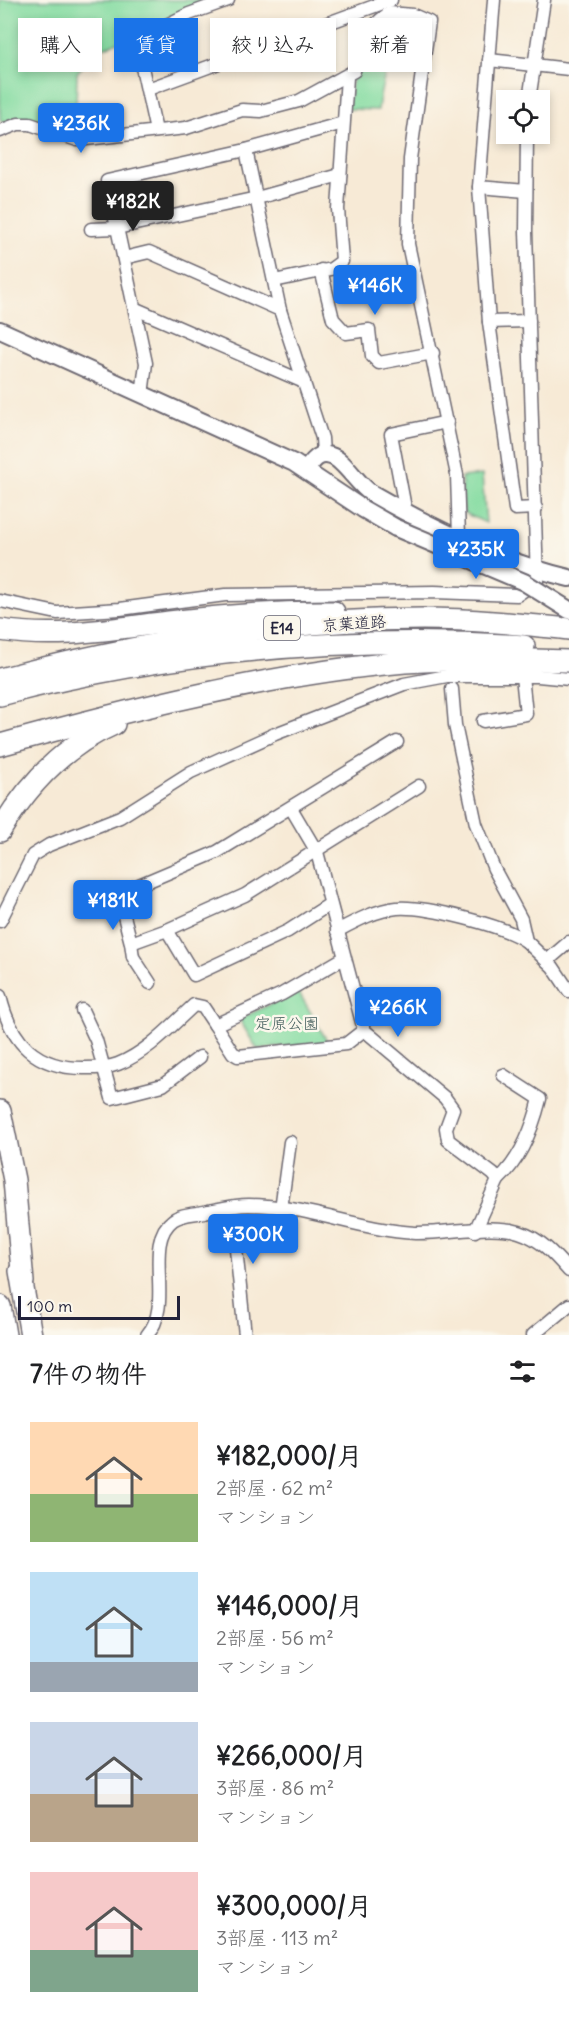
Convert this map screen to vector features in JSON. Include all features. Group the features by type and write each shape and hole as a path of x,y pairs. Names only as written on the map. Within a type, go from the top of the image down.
{"highway":[{"path":"0,628 54,635 298,611 354,612 423,619"},
{"name":"京葉道路","path":"0,679 126,649 189,638 326,624 423,619 569,629"},
{"name":"京葉道路","path":"0,695 126,666 219,652 294,645 350,642 462,642 569,650"},
{"path":"0,745 53,730 200,696 304,676 404,663 494,659 569,661"},
{"path":"0,831 30,788 64,755 85,740 131,717 200,696"},
{"path":"0,1112 5,1182 31,1335"},
{"path":"0,1306 4,1335"},
{"path":"0,1324 4,1335"}],"street":[{"path":"156,130 135,40 189,14 228,0"},
{"path":"148,89 367,4 391,0"},
{"path":"494,0 479,187 489,322 515,509 536,508"},
{"path":"530,90 544,0"},
{"path":"2,127 30,124 77,140 186,128 242,110 261,111 299,101 354,71 362,38 373,25 389,13 413,15 429,22 410,159 408,244 424,327 433,353 457,476 459,537"},
{"path":"489,60 569,69"},
{"path":"274,281 332,269 342,261 338,209 346,77"},
{"path":"142,394 146,363 107,181 246,150 343,123"},
{"path":"0,601 57,613 120,609 225,595 423,592 517,595 537,581 529,321 527,144"},
{"path":"246,150 280,310 322,438 323,454"},
{"path":"91,229 117,228 257,198 340,175"},
{"path":"479,187 526,191"},
{"path":"124,258 149,252 280,310"},
{"path":"321,270 333,319 346,333 369,330 372,356 379,363 433,353"},
{"path":"136,309 304,382"},
{"path":"489,322 529,321"},
{"path":"0,330 306,470 363,509 396,528 524,582 569,610"},
{"path":"405,513 392,434 447,422"},
{"path":"306,470 316,458 323,454 336,458 364,488 405,513 538,571 569,578"},
{"path":"0,920 33,855 49,845 120,817 192,772 275,734 404,684 447,676 522,676 569,679"},
{"path":"483,722 525,714 522,676"},
{"path":"452,689 457,732 476,824 494,869 521,919 526,941"},
{"path":"150,983 133,957 131,943 117,900 120,893 217,852 397,742"},
{"path":"131,943 167,930 245,895 419,786"},
{"path":"291,808 317,852 364,1030 445,1098 453,1109 446,1128 448,1140 494,1174 498,1180"},
{"path":"167,930 195,975 288,931 330,904"},
{"path":"337,931 363,917 396,908 409,908 468,920 526,941 547,961 569,991"},
{"path":"547,961 569,942"},
{"path":"215,1025 282,994 344,958"},
{"path":"0,996 4,1013 29,1052 40,1060 68,1068 103,1068 118,1064 149,1046 194,1005 202,1007 233,1053 238,1056 346,1044 364,1030"},
{"path":"82,1010 96,1040 112,1098 163,1085 200,1057"},
{"path":"475,1231 498,1180 505,1173 533,1126 540,1099 502,1075"},
{"path":"281,1209 290,1142"},
{"path":"147,1335 159,1313 162,1234 178,1216 216,1210 251,1205 414,1233 501,1230 530,1236 548,1248 569,1271"},
{"path":"216,1210 235,1239 245,1335"},
{"path":"533,1335 569,1305"}],"green space":[{"path":"0,0 222,0 177,18 114,18 114,43 102,48 102,18 18,18 18,72 78,72 75,136 5,125 0,119"},
{"path":"386,72 378,110 348,109 355,73"},
{"path":"482,475 486,523 464,513 461,477"},
{"name":"定原公園","path":"298,991 329,1044 257,1049 239,1019"}]}
